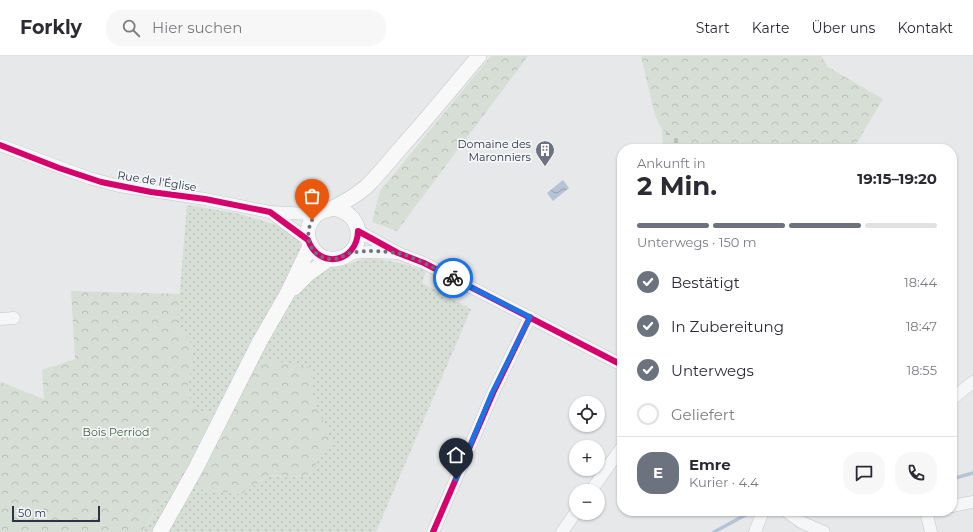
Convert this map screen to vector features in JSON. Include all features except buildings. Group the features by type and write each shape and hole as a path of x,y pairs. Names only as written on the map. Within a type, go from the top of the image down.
{"main road":[{"path":"160,532 196,468 260,341 287,294 311,246 308,227 312,220 318,214 333,208 367,187 435,110 479,56"},
{"path":"311,246 322,257 329,259 343,257 349,253 356,243 355,224 367,187"},
{"path":"333,208 340,210 355,224"},
{"path":"287,294 308,274 329,259"}],"street":[{"name":"Rue de l'Église","path":"0,145 59,168 101,182 151,192 205,198 270,212 318,214"},
{"name":"Rue de l'Église","path":"270,212 311,246"},
{"path":"355,224 398,253 424,263 617,362"},
{"path":"349,253 398,253"},
{"path":"433,532 492,393 530,317"},
{"path":"0,319 14,318"},
{"path":"957,395 973,382"},
{"path":"596,484 617,453"},
{"path":"957,505 973,502"},
{"path":"755,532 762,516"},
{"path":"793,516 801,522 824,532"},
{"path":"927,516 931,532"},
{"path":"562,532 570,520"}],"green space":[{"path":"491,56 528,56 397,231 372,222 380,191"},
{"path":"641,56 821,56 828,67 883,99 856,144 692,144 662,130 655,115"},
{"path":"662,130 692,144 663,144"},
{"path":"187,205 236,213 283,227 297,239 302,247 301,256 318,272 328,267 343,266 368,257 404,264 426,271 422,283 471,309 376,532 143,531 173,486 241,494 270,475 306,477 331,442 312,395 312,368 229,419 192,409 188,387 194,347 177,327"},
{"name":"Bois Perriod","path":"71,291 181,294 177,327 194,347 188,387 192,409 229,418 262,358 312,368 312,395 332,442 306,477 270,475 241,494 173,486 143,530 144,532 0,532 0,382 44,399 42,370 75,359"}],"water":[{"path":"563,180 569,188 553,201 547,193"}],"waterway":[{"path":"957,478 973,473"},
{"path":"714,532 743,516"}],"cycle path":[{"path":"0,145 59,168 101,182 151,192 205,199 270,212 308,240 313,250 320,256 328,259 337,259 345,256 356,242 358,231 398,253 424,263 617,362"},
{"path":"433,532 493,393 530,317"}],"way so far":[{"path":"312,220 308,227 308,240 310,246 322,257 336,259 349,253 398,253 424,263 453,278"}],"place":[{"name":"Domaine des Maronniers","path":"545,167"}],"route":[{"path":"453,278 530,317 520,334 492,393 456,479"}]}
